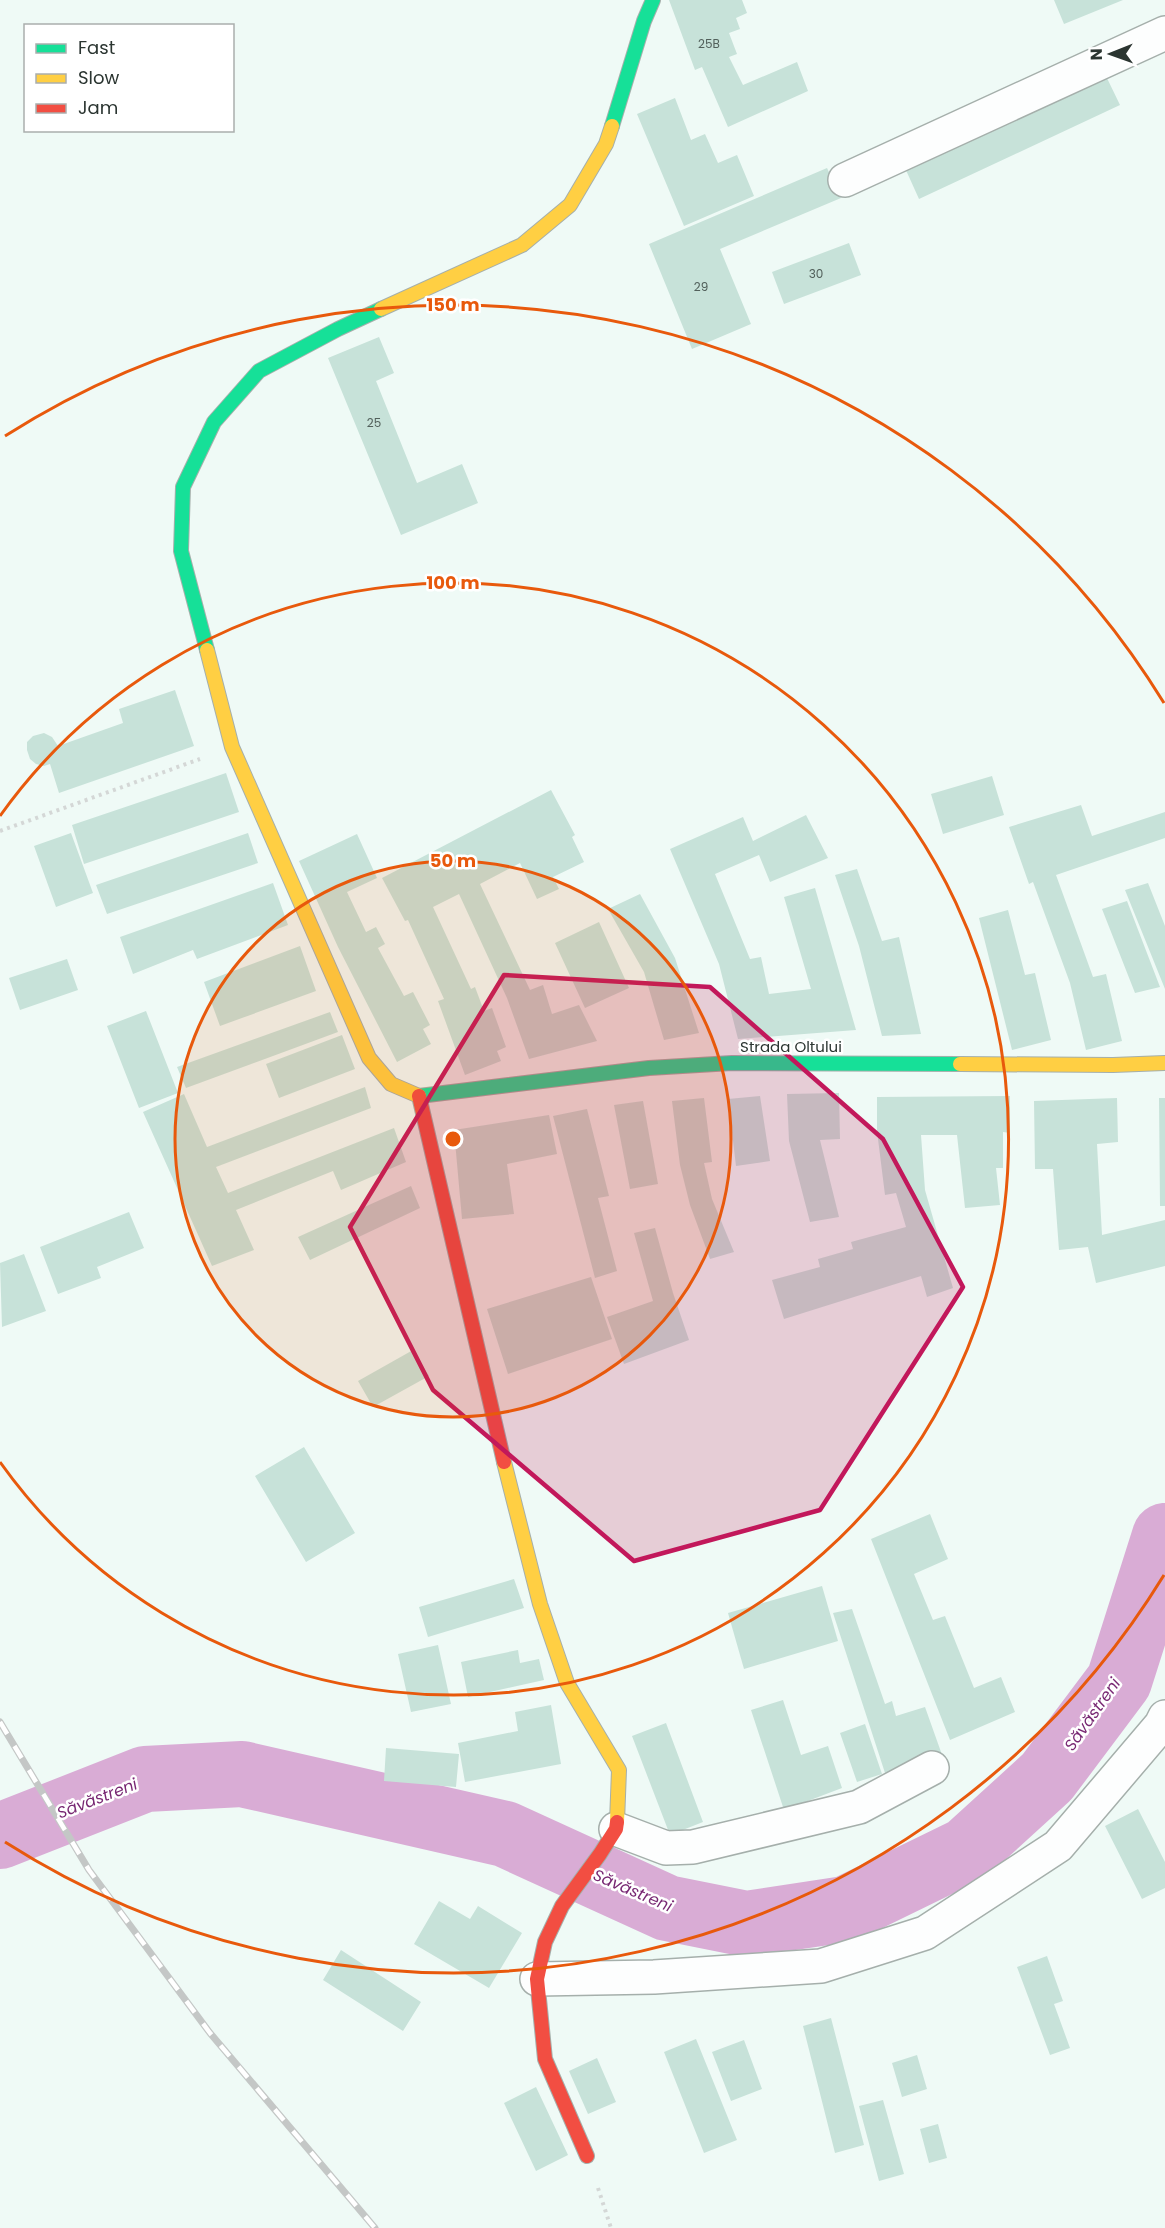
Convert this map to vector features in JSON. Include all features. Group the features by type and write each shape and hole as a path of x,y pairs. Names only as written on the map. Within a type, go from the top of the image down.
{"street":[{"path":"587,2156 545,2059 537,1979 546,1942 562,1905 608,1842 619,1800 618,1770 567,1683 540,1604 492,1414 419,1096 392,1083 369,1058 232,747 181,551 183,487 214,422 259,371 338,329 522,246 570,205 606,144 644,21 653,0"},
{"path":"845,180 1165,33"},
{"name":"Strada Oltului","path":"419,1096 650,1068 732,1063 1165,1063"},
{"path":"537,1979 654,1977 822,1966 925,1933 1058,1846 1161,1725 1165,1717"},
{"path":"608,1842 666,1848 693,1848 859,1807 932,1768"}],"path":[{"path":"0,831 232,747"}],"highlighted area":[{"path":"504,975 710,987 883,1139 963,1287 820,1510 634,1561 433,1390 350,1227"}],"building":[{"path":"669,0 742,0 747,13 736,18 740,29 729,33 737,54 729,57 743,85 797,62 808,91 728,127 702,67 695,70"},
{"path":"1054,0 1123,0 1064,24"},
{"path":"1105,74 1120,105 919,199 905,168"},
{"path":"675,98 691,140 705,134 718,163 737,155 754,196 684,226 637,114"},
{"path":"827,168 841,198 720,249 751,324 692,349 649,244"},
{"path":"849,243 861,275 784,304 772,272"},
{"path":"379,337 394,373 376,381 417,483 462,464 478,503 401,535 328,358"},
{"path":"175,690 194,746 59,793 50,764 44,766 36,764 30,759 27,742 33,736 44,733 52,737 58,746 123,723 119,709"},
{"path":"226,773 239,812 84,864 72,825"},
{"path":"992,776 1004,815 943,834 931,794"},
{"path":"551,790 575,835 572,837 584,862 553,877 559,889 537,899 520,863 480,884 530,990 543,985 552,1014 579,1005 597,1041 529,1059 507,998 459,894 433,907 471,989 475,987 484,1011 492,1008 506,1047 497,1051 501,1061 465,1075 438,1001 444,999 408,920 405,921 382,878"},
{"path":"1081,805 1092,836 1165,812 1165,838 1056,875 1093,977 1106,974 1122,1041 1086,1050 1070,983 1033,882 1029,884 1009,827"},
{"path":"806,815 828,858 770,882 759,855 715,874 750,959 761,957 769,994 811,989 784,897 815,888 856,1030 738,1039 719,964 670,849 743,817 753,841"},
{"path":"71,833 93,893 56,907 34,846"},
{"path":"248,833 258,863 107,914 96,885"},
{"path":"357,834 377,878 347,892 366,932 376,927 385,944 378,948 404,996 413,992 430,1025 423,1029 431,1044 397,1062 338,947 299,861"},
{"path":"857,869 882,941 899,937 921,1034 882,1036 859,946 835,875"},
{"path":"273,883 288,925 197,959 193,950 133,974 120,937"},
{"path":"1148,883 1165,926 1165,989 1125,890"},
{"path":"640,894 675,958 699,1033 664,1040 644,972 608,909"},
{"path":"1127,901 1160,987 1135,993 1102,909"},
{"path":"1008,910 1025,975 1035,973 1051,1040 1012,1050 979,918"},
{"path":"599,922 629,988 585,1008 555,943"},
{"path":"300,946 316,991 220,1026 204,982"},
{"path":"67,959 78,990 20,1010 9,978"},
{"path":"146,1011 178,1093 139,1108 107,1026"},
{"path":"330,1012 338,1032 186,1088 177,1067"},
{"path":"342,1035 355,1069 279,1098 266,1064"},
{"path":"365,1087 371,1108 216,1167 228,1193 394,1128 406,1162 341,1190 333,1171 236,1210 254,1250 212,1266 143,1112 184,1094 207,1147"},
{"path":"839,1093 840,1139 820,1140 839,1217 810,1222 789,1141 787,1094"},
{"path":"760,1096 770,1161 736,1166 728,1099"},
{"path":"1010,1096 1010,1133 1003,1132 1003,1168 996,1168 1000,1205 965,1208 957,1135 921,1135 925,1190 953,1288 927,1297 921,1276 784,1319 772,1280 820,1267 818,1259 853,1249 851,1242 906,1227 896,1193 885,1195 877,1131 877,1097"},
{"path":"704,1098 712,1162 704,1163 712,1199 734,1252 710,1259 690,1205 680,1165 672,1101"},
{"path":"1117,1098 1118,1142 1097,1144 1102,1235 1165,1220 1165,1266 1096,1283 1088,1247 1059,1250 1053,1169 1035,1169 1034,1101"},
{"path":"1159,1098 1165,1098 1165,1206 1160,1206"},
{"path":"643,1101 658,1184 630,1189 614,1105"},
{"path":"587,1109 609,1196 598,1198 617,1271 595,1278 553,1116"},
{"path":"549,1115 557,1154 507,1164 514,1214 462,1219 454,1130"},
{"path":"411,1186 420,1208 310,1260 298,1237"},
{"path":"129,1212 144,1248 97,1267 101,1278 58,1294 40,1247"},
{"path":"655,1228 689,1340 624,1364 607,1317 653,1301 634,1233"},
{"path":"24,1254 46,1311 2,1327 0,1263"},
{"path":"591,1277 612,1339 508,1374 487,1309"},
{"path":"413,1350 429,1376 373,1407 358,1381"},
{"path":"304,1447 355,1533 306,1562 255,1476"},
{"path":"930,1514 948,1559 914,1574 933,1620 945,1616 974,1688 1001,1677 1015,1712 950,1740 871,1539"},
{"path":"514,1579 524,1608 428,1637 419,1607"},
{"path":"822,1586 838,1641 744,1669 728,1613"},
{"path":"852,1609 885,1704 892,1701 896,1716 925,1707 941,1752 885,1773 833,1613"},
{"path":"438,1645 451,1704 411,1712 398,1654"},
{"path":"518,1650 520,1663 539,1659 544,1680 468,1697 461,1662"},
{"path":"783,1700 801,1755 828,1746 842,1788 784,1810 751,1710"},
{"path":"551,1705 561,1764 465,1782 458,1743 518,1731 515,1712"},
{"path":"666,1723 703,1822 670,1835 632,1736"},
{"path":"865,1724 882,1774 857,1782 840,1733"},
{"path":"386,1748 459,1754 456,1787 384,1781"},
{"path":"1138,1809 1165,1862 1165,1888 1142,1899 1105,1826"},
{"path":"439,1901 470,1919 478,1906 522,1933 489,1988 414,1944"},
{"path":"341,1950 421,2002 403,2031 323,1980"},
{"path":"1047,1956 1063,2001 1054,2004 1070,2048 1050,2055 1017,1967"},
{"path":"831,2018 864,2145 835,2153 803,2026"},
{"path":"696,2039 737,2140 704,2153 664,2052"},
{"path":"744,2040 762,2089 731,2101 712,2052"},
{"path":"917,2055 927,2089 902,2097 892,2063"},
{"path":"597,2058 616,2102 588,2114 569,2071"},
{"path":"536,2087 568,2155 536,2171 504,2103"},
{"path":"883,2100 904,2174 879,2181 859,2106"},
{"path":"938,2124 947,2158 929,2163 920,2129"}],"waterway":[{"name":"Săvăstreni","path":"0,1836 145,1779 242,1774 505,1834 667,1908 747,1924 846,1909 967,1850 1047,1777 1119,1681 1165,1536"}],"railway":[{"path":"0,1722 89,1870 210,2033 375,2228"}],"traffic: fast":[{"path":"612,126 644,21 653,0"},
{"path":"207,650 181,551 183,487 214,422 259,371 381,309"},
{"path":"419,1096 649,1068 732,1063 960,1064"}],"traffic: slow":[{"path":"381,309 522,245 570,205 606,144 612,126"},
{"path":"207,650 232,747 369,1058 391,1084 419,1096"},
{"path":"960,1064 1165,1063"},
{"path":"504,1462 540,1604 567,1683 619,1770 617,1822"}],"traffic: jam":[{"path":"419,1096 504,1462"},
{"path":"587,2156 545,2059 537,1979 545,1942 562,1906 600,1854 616,1829 617,1822"}]}
